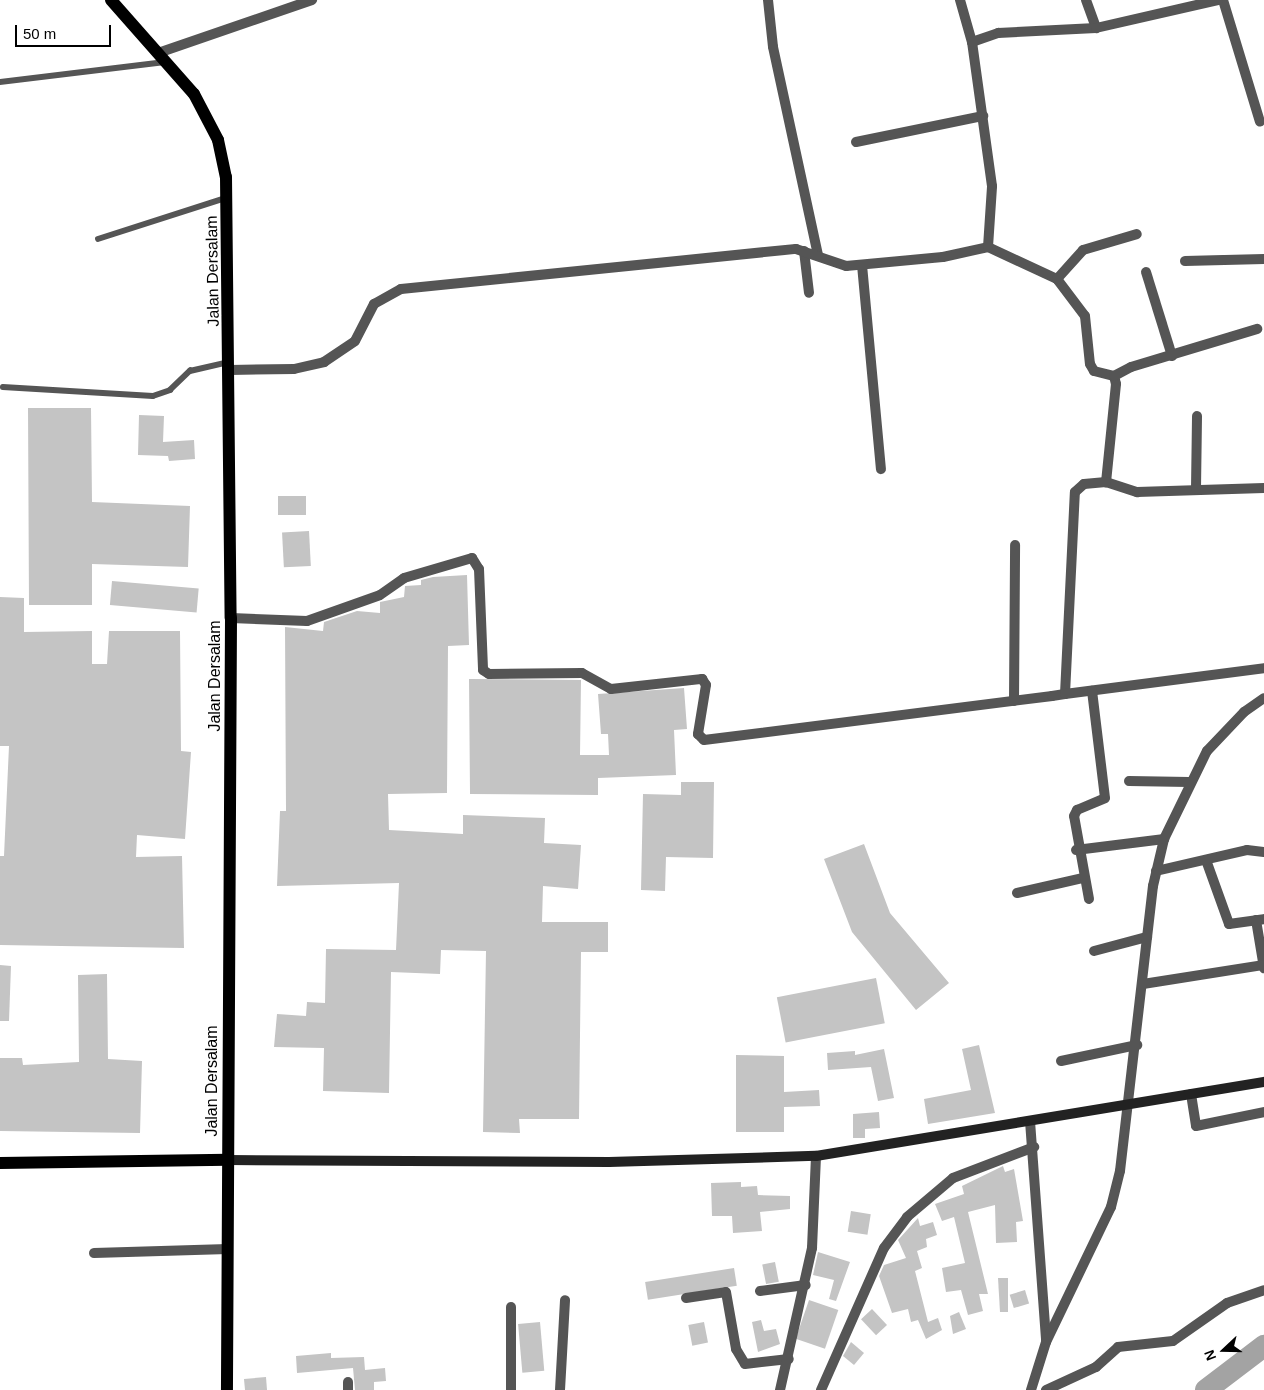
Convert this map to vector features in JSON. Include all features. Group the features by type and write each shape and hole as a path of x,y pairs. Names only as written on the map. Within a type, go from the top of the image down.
{"main road":[{"name":"Jalan Dersalam","path":"111,0 163,57 208,117 223,157 228,197 231,618 227,1390"},
{"path":"0,1163 228,1160 609,1162 816,1156 1264,1082"}],"street":[{"path":"163,57 312,0"},
{"path":"768,0 773,47 818,256"},
{"path":"960,0 972,42 983,116 993,208 988,247"},
{"path":"1086,0 1096,28"},
{"path":"972,42 998,33 1096,28 1218,0"},
{"path":"1223,0 1260,122"},
{"path":"856,142 983,116"},
{"path":"1057,278 1084,250 1137,234"},
{"path":"230,366 294,369 324,362 354,342 374,304 401,289 804,251 846,266 988,247 1057,278 1084,316 1090,364 1094,371 1114,376 1257,330"},
{"path":"804,251 809,293"},
{"path":"1185,260 1264,260"},
{"path":"862,265 881,469"},
{"path":"1146,272 1172,356"},
{"path":"1106,482 1114,376"},
{"path":"1196,489 1197,416"},
{"path":"1065,694 1074,492 1084,484 1106,482 1137,492 1264,488"},
{"path":"1014,702 1015,545"},
{"path":"231,618 307,621 380,595 404,578 474,558 479,569 482,670 489,674 582,673 611,689 702,680 706,685 698,734 704,740 1014,702 1264,668"},
{"path":"1089,899 1077,849 1075,811 1102,802 1106,795 1092,691"},
{"path":"1031,1390 1046,1342 1111,1207 1130,1104 1147,937 1156,871 1164,839 1189,782 1207,751 1244,712 1264,698"},
{"path":"1130,781 1189,782"},
{"path":"1077,849 1164,839"},
{"path":"1156,871 1247,850 1264,852"},
{"path":"1143,984 1264,966 1260,920 1227,922 1206,860"},
{"path":"1017,893 1083,878"},
{"path":"1094,950 1147,937"},
{"path":"1061,1061 1136,1045"},
{"path":"1191,1094 1196,1126 1264,1112"},
{"path":"1030,1121 1034,1147 1046,1342"},
{"path":"822,1390 884,1248 907,1218 952,1178 1034,1147"},
{"path":"780,1390 806,1285 816,1156"},
{"path":"94,1254 228,1249"},
{"path":"760,1291 806,1285"},
{"path":"1046,1390 1096,1367 1118,1347 1173,1341 1227,1302 1264,1290"},
{"path":"686,1298 726,1292 736,1349 745,1364 789,1359"},
{"path":"560,1390 565,1300"},
{"path":"510,1307 511,1390"}],"lane":[{"path":"0,82 163,57"},
{"path":"98,239 228,197"},
{"path":"3,387 153,396 170,390 190,371 230,366"}],"building":[{"path":"28,408 91,408 92,502 190,506 188,567 92,564 92,605 29,605"},
{"path":"139,415 164,416 163,442 194,440 195,459 169,461 168,456 138,455"},
{"path":"278,496 306,496 306,515 278,515"},
{"path":"309,531 311,566 284,567 282,532"},
{"path":"467,575 469,645 448,646 447,793 388,794 389,830 463,834 463,815 545,818 544,843 581,845 578,889 543,886 542,922 608,922 608,952 581,952 579,1119 519,1119 520,1133 483,1132 486,951 441,950 440,974 391,972 389,1093 323,1091 324,1048 274,1047 277,1014 306,1016 307,1002 325,1003 326,949 396,950 399,883 277,886 280,811 286,811 285,627 323,631 324,622 357,611 380,613 380,602 404,597 405,586 421,585 421,580 433,577"},
{"path":"112,581 199,589 197,612 110,605"},
{"path":"0,597 24,598 24,632 92,631 92,664 107,664 109,631 180,631 181,751 191,752 185,839 137,835 136,857 182,856 184,948 0,945 0,856 4,856 9,746 0,746"},
{"path":"469,679 581,680 580,755 609,755 608,734 601,734 598,694 684,688 687,729 674,730 676,775 598,778 598,795 470,794"},
{"path":"681,782 714,782 713,858 666,857 665,891 641,890 643,794 681,795"},
{"path":"864,844 890,913 949,983 916,1010 852,932 824,859"},
{"path":"0,965 11,966 9,1021 0,1021"},
{"path":"107,974 108,1059 142,1061 140,1133 0,1131 0,1058 22,1058 23,1065 79,1062 78,975"},
{"path":"876,978 885,1023 786,1042 777,997"},
{"path":"979,1045 995,1113 928,1124 924,1099 971,1090 962,1049"},
{"path":"884,1049 894,1098 878,1101 871,1067 828,1070 827,1053 855,1051 855,1055"},
{"path":"736,1055 784,1056 784,1092 819,1090 820,1106 784,1107 784,1132 736,1132"},
{"path":"879,1112 880,1128 865,1129 865,1138 853,1138 853,1114"},
{"path":"1003,1166 1005,1172 1014,1169 1023,1221 1016,1222 1017,1242 996,1243 995,1205 968,1212 988,1294 979,1294 983,1311 968,1315 961,1290 946,1292 942,1268 965,1263 954,1217 942,1221 935,1204 964,1194 962,1186"},
{"path":"741,1182 741,1187 757,1186 758,1195 790,1196 790,1209 760,1212 762,1231 733,1233 732,1216 712,1216 711,1183"},
{"path":"851,1211 871,1214 867,1235 848,1232"},
{"path":"918,1218 920,1226 933,1222 937,1235 926,1239 927,1247 917,1251 922,1268 915,1271 928,1322 938,1318 942,1330 926,1339 918,1320 911,1322 908,1309 892,1313 879,1276 884,1265 906,1258 898,1240"},
{"path":"818,1252 850,1262 836,1301 829,1299 834,1280 813,1275"},
{"path":"775,1262 779,1282 766,1284 762,1264"},
{"path":"734,1268 737,1286 648,1300 645,1282"},
{"path":"998,1278 1008,1278 1008,1312 1000,1312"},
{"path":"1025,1290 1029,1303 1014,1308 1010,1295"},
{"path":"809,1300 838,1310 825,1349 796,1339"},
{"path":"872,1309 887,1325 876,1335 861,1319"},
{"path":"959,1312 966,1329 953,1334 950,1316"},
{"path":"761,1320 764,1331 776,1329 780,1344 758,1352 752,1322"},
{"path":"540,1322 544,1371 522,1373 518,1324"},
{"path":"704,1322 708,1343 692,1346 688,1325"},
{"path":"851,1342 864,1353 854,1365 843,1356"},
{"path":"331,1353 331,1358 364,1357 365,1370 385,1368 386,1381 374,1382 374,1390 355,1390 353,1368 297,1373 296,1356"},
{"path":"266,1377 267,1390 245,1390 244,1379"}],"waterway":[{"path":"1206,1390 1264,1346"}]}
